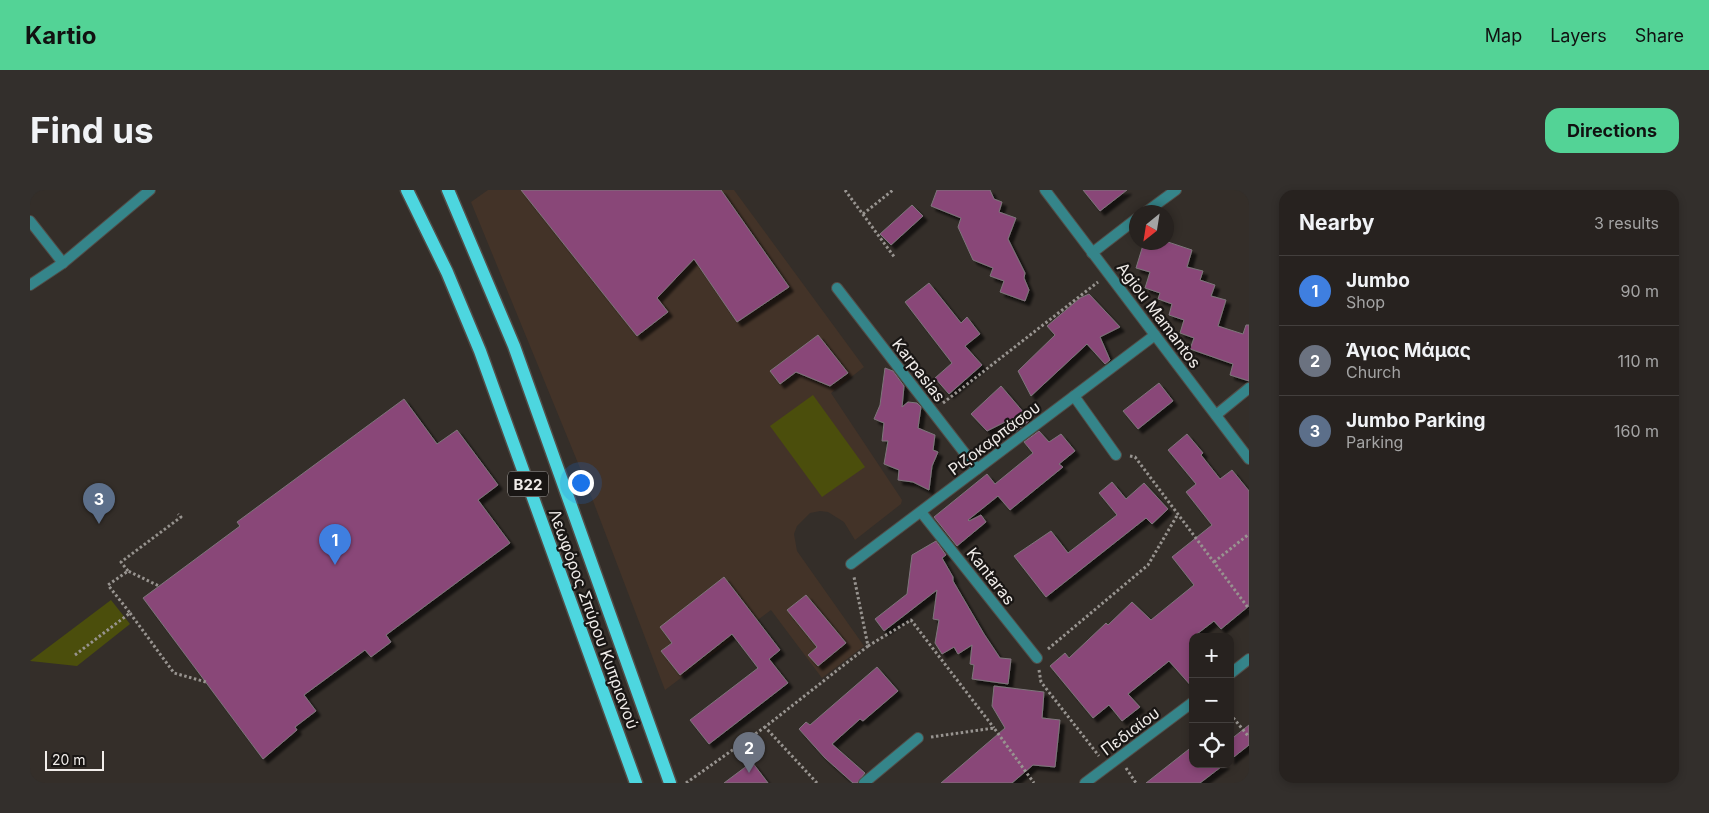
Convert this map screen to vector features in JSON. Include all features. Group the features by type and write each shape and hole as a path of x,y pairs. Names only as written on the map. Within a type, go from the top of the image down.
{"main road":[{"name":"Λεωφόρος Σπύρου Κυπριανού","path":"407,190 447,272 480,351 636,783"},
{"name":"Λεωφόρος Σπύρου Κυπριανού","path":"448,190 514,346 670,783"}],"street":[{"path":"30,284 63,263 150,190"},
{"name":"Agiou Mamantos","path":"1045,190 1249,459"},
{"path":"1156,205 1176,190"},
{"path":"30,221 63,263"},
{"path":"1092,253 1129,224"},
{"name":"Karpasias","path":"837,288 977,470"},
{"name":"Ριζοκαρπάσου","path":"851,564 1155,335"},
{"path":"1216,415 1249,388"},
{"path":"1074,396 1116,455"},
{"name":"Kantaras","path":"922,512 1037,658"},
{"path":"1234,671 1249,659"},
{"name":"Πεδιαίου","path":"1085,783 1189,705"},
{"path":"864,783 918,738"}],"path":[{"path":"845,190 895,258"},
{"path":"863,214 893,190"},
{"path":"932,412 1108,274"},
{"path":"1116,455 1135,457 1249,609"},
{"path":"159,586 128,571 121,562 180,517 178,514"},
{"path":"1106,767 1041,682 1037,658 1148,565 1178,514"},
{"path":"1214,562 1249,534"},
{"path":"851,564 868,646"},
{"path":"128,571 108,585 174,673 206,682"},
{"path":"75,655 130,613"},
{"path":"686,783 765,726 868,646 911,620 1034,783"},
{"path":"1234,719 1249,736"},
{"path":"765,726 816,783"},
{"path":"918,738 994,728"}],"shaded area":[{"path":"488,190 734,190 864,367 831,393 902,500 901,504 855,540 844,522 828,512 810,513 797,526 794,534 797,551 864,646 822,678 771,610 665,690 587,485 471,202"},
{"path":"813,395 865,467 822,497 770,426"},
{"path":"111,600 130,624 77,666 30,661"}],"building":[{"path":"521,190 721,190 789,287 737,322 694,259 657,298 668,312 637,336"},
{"path":"937,190 990,190 994,199 1002,202 999,212 1016,218 1008,239 1025,273 1024,278 1029,290 1025,301 1000,292 1004,281 990,276 993,268 973,260 958,227 961,218 931,206"},
{"path":"1083,190 1127,190 1100,211"},
{"path":"912,205 923,216 891,245 880,234"},
{"path":"1174,244 1192,250 1187,267 1203,271 1200,280 1215,285 1211,296 1226,300 1218,326 1243,334 1246,325 1249,325 1249,381 1230,375 1233,364 1190,349 1194,338 1180,333 1184,320 1169,315 1172,304 1158,299 1160,293 1145,288 1150,272 1136,268 1142,250 1174,250"},
{"path":"929,283 961,323 967,317 980,334 965,346 982,365 949,394 935,378 952,363 905,302"},
{"path":"1089,294 1120,327 1100,337 1110,360 1105,364 1087,344 1031,396 1018,371 1055,335 1047,326 1080,298"},
{"path":"818,335 848,373 830,386 796,372 780,384 770,371"},
{"path":"885,368 893,371 904,386 902,407 908,402 917,403 921,407 918,428 935,435 933,450 938,452 932,466 929,490 913,482 898,480 899,470 884,464 888,441 882,441 884,423 874,419 880,405"},
{"path":"1159,383 1173,401 1138,429 1123,411"},
{"path":"1001,386 1030,420 1015,432 1005,422 987,431 971,414"},
{"path":"404,399 437,444 457,430 498,485 478,500 510,543 386,635 391,642 371,657 365,650 304,695 316,711 295,727 297,730 263,759 143,598 240,526 237,522"},
{"path":"1039,431 1049,442 1061,434 1075,451 1059,464 1063,467 1010,510 998,496 968,520 981,515 986,522 957,546 934,517 987,474 995,484 1033,453 1024,442"},
{"path":"1187,434 1203,453 1201,455 1220,479 1232,470 1249,491 1249,606 1221,629 1214,621 1198,633 1189,633 1189,684 1169,661 1128,694 1140,707 1122,721 1109,705 1093,718 1050,666 1065,653 1069,658 1106,623 1108,625 1132,602 1151,620 1194,585 1172,557 1212,525 1186,492 1196,484 1168,450"},
{"path":"1112,482 1126,499 1144,483 1168,509 1152,524 1146,518 1046,597 1014,556 1051,531 1068,553 1117,515 1099,493"},
{"path":"936,541 946,555 942,558 953,577 953,581 984,634 1000,658 1011,659 1008,684 972,679 974,665 970,664 972,645 958,654 954,647 942,654 935,643 939,620 933,619 937,590 884,631 875,619 907,594 912,555"},
{"path":"724,577 780,650 769,659 788,683 709,744 690,720 758,668 732,634 680,675 661,651 672,643 660,627"},
{"path":"806,595 846,643 818,666 808,655 817,647 787,610"},
{"path":"877,667 898,691 863,721 860,719 832,744 865,773 857,783 853,783 825,758 799,729 806,722 810,725"},
{"path":"994,686 1044,692 1042,718 1060,720 1055,767 1033,765 1012,783 941,783 1005,728 992,706"},
{"path":"1249,725 1249,745 1234,757 1234,737"},
{"path":"1189,749 1189,768 1220,768 1200,783 1146,783"},
{"path":"752,762 768,783 724,783"}],"place":[{"name":"Jumbo Parking","path":"99,524"},
{"name":"Jumbo","path":"335,565"},
{"name":"Άγιος Μάμας","path":"749,773"}]}
